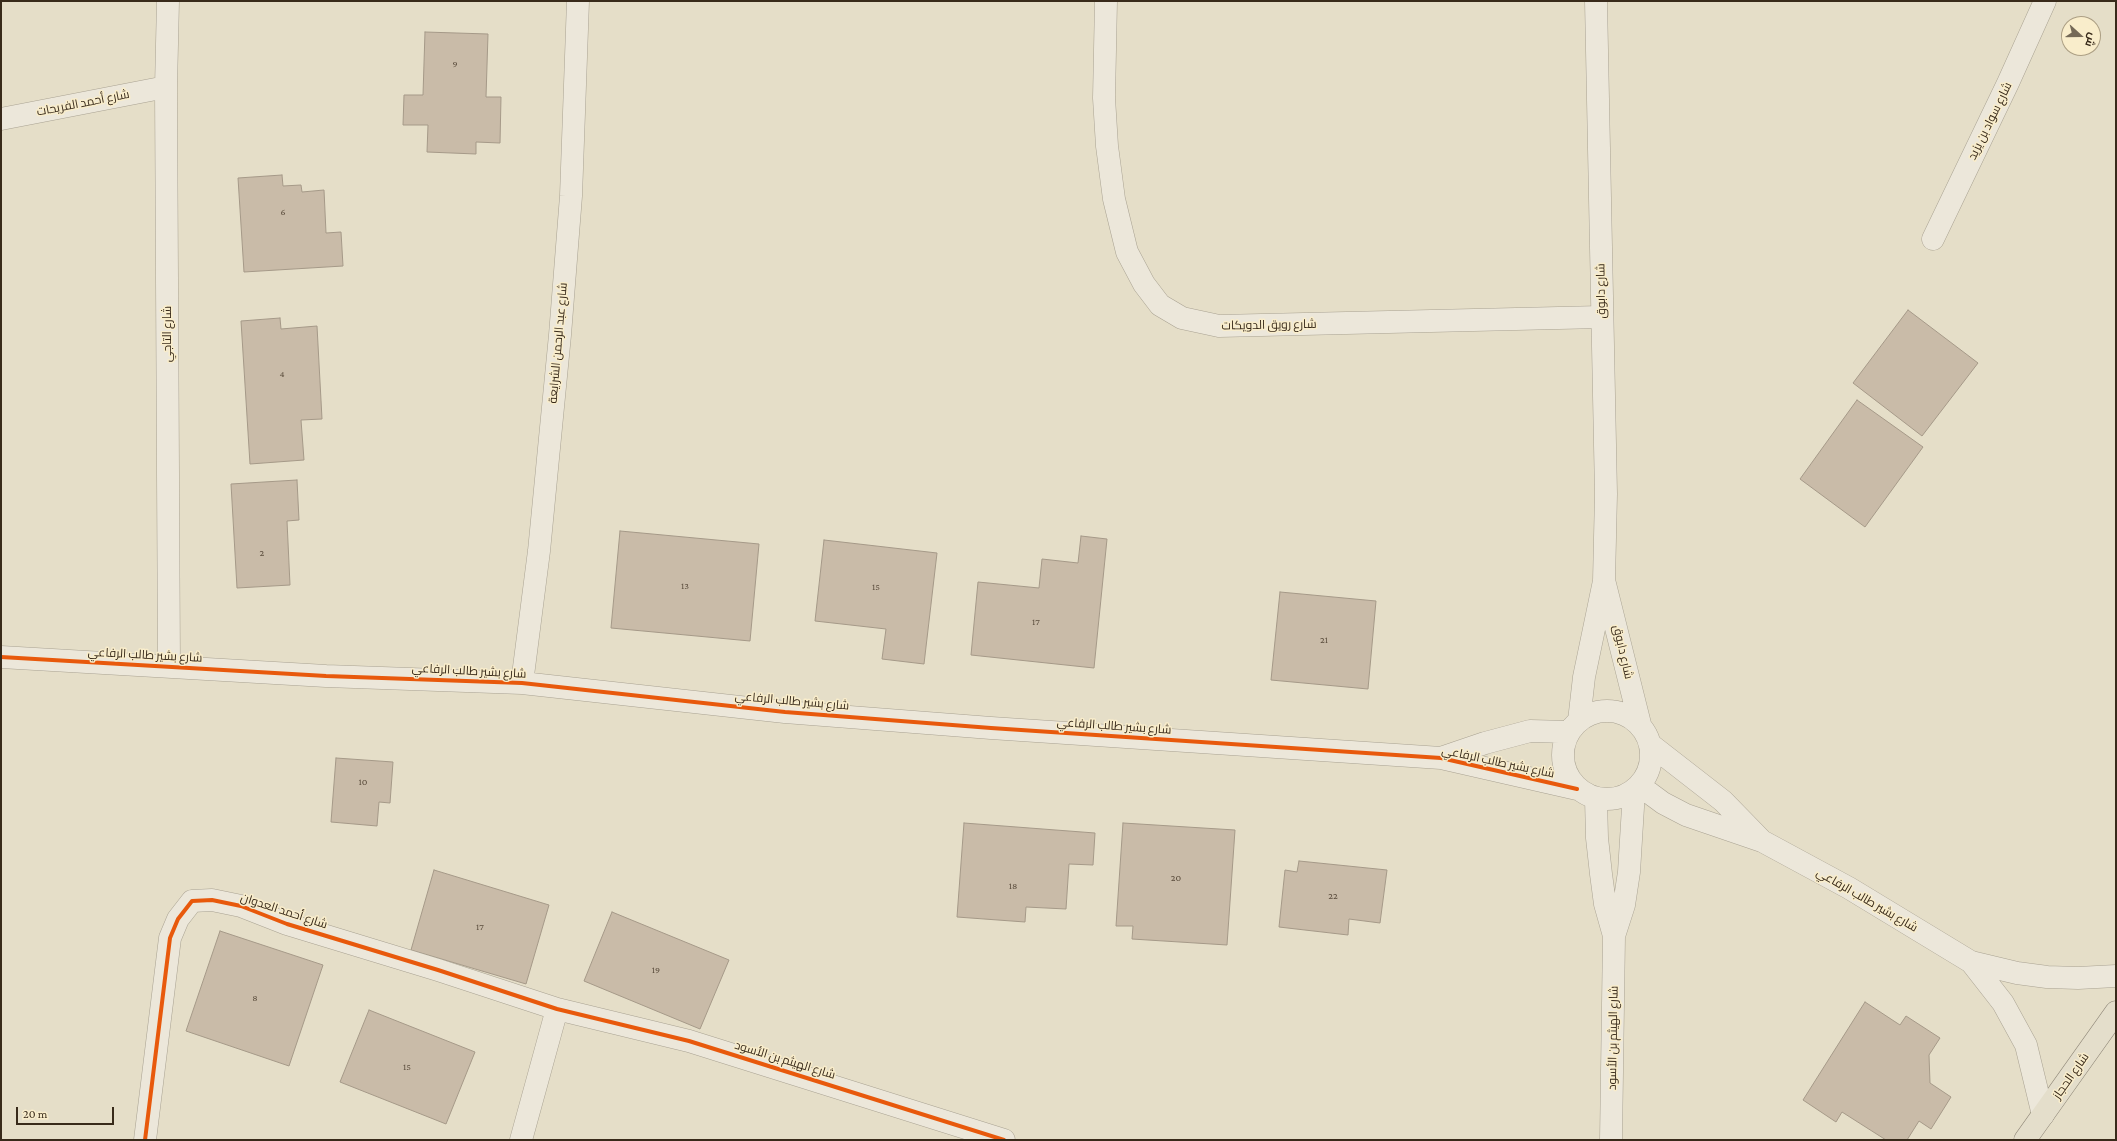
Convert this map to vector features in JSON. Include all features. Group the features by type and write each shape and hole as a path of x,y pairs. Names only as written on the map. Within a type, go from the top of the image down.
{"main road":[{"name":"شارع الحجاز","path":"2026,1140 2116,1012"}],"street":[{"name":"شارع التاجي","path":"168,1 166,87 168,666"},
{"name":"شارع عبد الرحمن الشرايعة","path":"522,683 539,551 560,335 570,196 578,1"},
{"name":"شارع رويق الدويكات","path":"1106,1 1104,98 1107,146 1114,200 1127,252 1144,284 1160,304 1182,318 1219,326 1601,317"},
{"name":"شارع دابوق","path":"1574,726 1604,581 1606,494 1601,317 1596,1"},
{"name":"شارع سواد بن يزيد","path":"1932,239 2008,83 2045,1"},
{"name":"شارع أحمد الفريحات","path":"1,119 166,87"},
{"name":"شارع دابوق","path":"1604,581 1640,724"},
{"name":"شارع بشير طالب الرفاعي","path":"1,657 326,676 522,683 785,712 991,728 1441,758 1578,789"},
{"path":"1610,710 1626,715 1640,724 1651,746 1652,760 1648,774 1637,789 1622,798 1609,800 1596,799 1578,789 1570,780 1564,768 1562,756 1564,743 1574,726 1594,712 1610,710"},
{"name":"شارع بشير طالب الرفاعي","path":"1441,758 1485,743 1530,731 1574,726"},
{"name":"شارع بشير طالب الرفاعي","path":"1651,746 1723,801 1762,841"},
{"name":"شارع بشير طالب الرفاعي","path":"1637,789 1686,815 1762,841 1849,888 1971,962 2017,973 2046,977 2078,978 2116,976"},
{"name":"شارع الهيثم بن الأسود","path":"1614,936 1624,905 1637,789"},
{"name":"شارع الهيثم بن الأسود","path":"1596,799 1597,838 1601,874 1605,904 1614,936 1611,1140"},
{"name":"شارع أحمد العدوان","path":"145,1140 170,938 178,919 192,901 212,900 241,906 287,924 438,970 557,1009"},
{"name":"شارع بشير طالب الرفاعي","path":"1971,962 2003,1003 2026,1045 2043,1115"},
{"path":"521,1140 557,1009"},
{"name":"شارع الهيثم بن الأسود","path":"557,1009 689,1041 1004,1140"}],"building":[{"path":"425,32 488,34 486,97 501,97 500,143 476,142 476,154 427,152 428,125 403,125 404,95 423,95"},
{"path":"282,175 283,186 301,185 302,192 324,190 326,233 341,232 343,266 244,272 238,178"},
{"path":"1908,310 1978,363 1922,436 1853,383"},
{"path":"280,318 281,329 317,326 322,419 301,420 304,460 250,464 241,321"},
{"path":"1857,400 1923,447 1865,527 1800,479"},
{"path":"297,480 299,520 287,521 290,585 237,588 231,484"},
{"path":"620,531 759,544 750,641 611,628"},
{"path":"1081,536 1107,539 1094,668 971,655 978,582 1039,588 1042,559 1078,563"},
{"path":"824,540 937,553 924,664 882,659 886,629 815,621"},
{"path":"1280,592 1376,601 1368,689 1271,680"},
{"path":"336,758 393,762 390,803 379,802 377,826 331,822"},
{"path":"964,823 1095,833 1093,865 1069,864 1066,909 1026,907 1025,922 957,917"},
{"path":"1123,823 1235,830 1227,945 1132,939 1133,926 1116,926"},
{"path":"1299,861 1387,870 1380,923 1349,919 1348,935 1279,927 1285,870 1297,872"},
{"path":"434,870 549,905 526,984 411,950"},
{"path":"612,912 729,960 700,1029 584,981"},
{"path":"220,931 323,965 289,1066 186,1031"},
{"path":"1865,1002 1900,1025 1906,1016 1940,1038 1929,1055 1930,1083 1951,1097 1931,1129 1919,1121 1907,1140 1886,1140 1842,1112 1836,1122 1803,1100"},
{"path":"369,1010 475,1052 446,1124 340,1082"}],"cycle path":[{"path":"1,657 326,676 522,683 785,712 991,728 1441,758 1577,789"},
{"path":"145,1140 170,938 178,919 192,901 212,900 241,906 287,924 438,970 557,1009 689,1041 1004,1140"}]}
